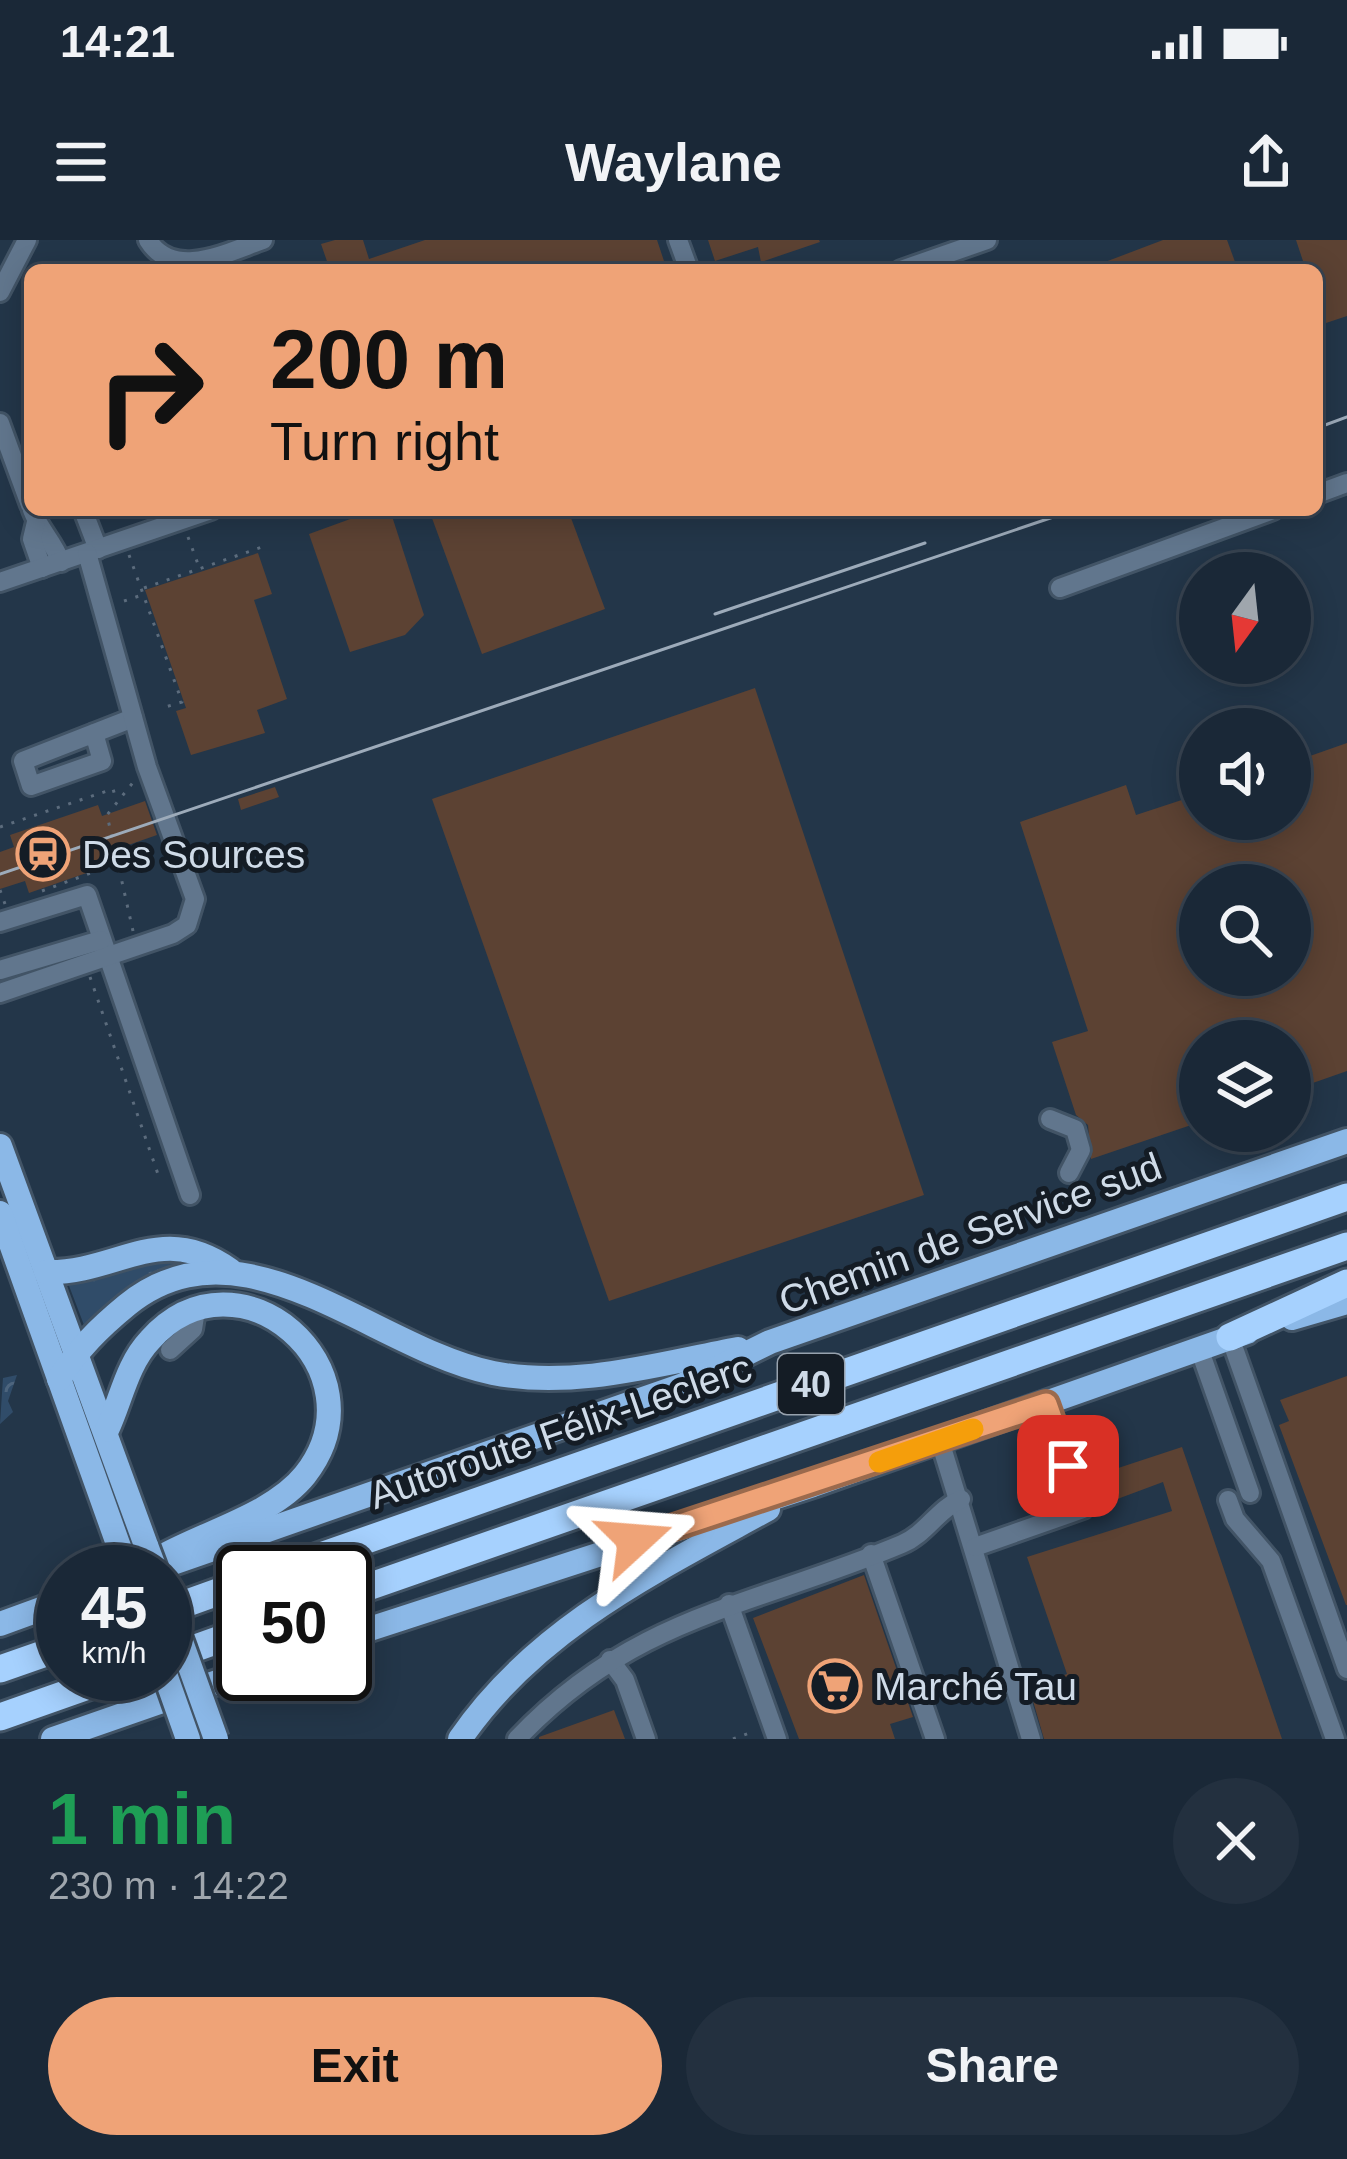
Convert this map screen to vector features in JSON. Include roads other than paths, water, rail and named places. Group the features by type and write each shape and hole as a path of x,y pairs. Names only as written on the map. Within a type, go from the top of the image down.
{"highway":[{"name":"Autoroute Félix-Leclerc","path":"351,1545 1347,1198"},
{"name":"40","path":"372,1586 1347,1246"},
{"path":"1230,1337 1347,1283"},
{"path":"0,1669 36,1656"},
{"path":"0,1718 47,1701"}],"main road":[{"name":"Chemin de Service sud","path":"192,1556 683,1385 770,1342 1347,1141"},
{"path":"0,1146 147,1545"},
{"path":"0,1213 120,1545"},
{"path":"46,1273 82,1270 171,1248 205,1252 232,1271"},
{"path":"59,1379 74,1354 151,1287 194,1272 232,1271 273,1281 452,1361 526,1378 610,1372 770,1342"},
{"path":"372,1628 812,1485 1230,1337 1347,1301"},
{"path":"107,1430 142,1348 171,1320 196,1310 252,1308 280,1321 304,1341 324,1379 324,1437 291,1489 183,1545"},
{"path":"460,1739 517,1671 579,1619 812,1485"},
{"path":"0,1624 36,1611"},
{"path":"192,1672 216,1739"},
{"path":"53,1739 216,1683"},
{"path":"175,1701 188,1739"}],"street":[{"path":"0,289 14,240"},
{"path":"0,289 27,240"},
{"path":"148,240 165,257 195,262 263,240"},
{"path":"918,264 987,240"},
{"path":"0,423 24,488"},
{"path":"36,516 51,533 52,565"},
{"path":"0,970 173,934 194,912 195,899 134,718 84,516"},
{"path":"0,582 194,516"},
{"path":"1060,588 1257,516"},
{"path":"94,734 134,718"},
{"path":"3,913 63,893 87,895 190,1195"},
{"path":"0,993 85,963 103,948"},
{"path":"1051,1119 1076,1129 1081,1150 1069,1173"},
{"path":"170,1350 193,1329 196,1310"},
{"path":"1230,1337 1347,1669"},
{"path":"1199,1348 1250,1493"},
{"path":"975,1546 1083,1509 1046,1404"},
{"path":"940,1441 1031,1739"},
{"path":"517,1739 565,1693 610,1660 667,1628 910,1540 961,1498"},
{"path":"1228,1500 1234,1519 1271,1561 1335,1739"},
{"path":"871,1555 935,1739"},
{"path":"729,1604 770,1734"},
{"path":"610,1660 625,1680 646,1739"}],"tram line":[{"path":"1323,426 1347,417"},
{"path":"0,874 1056,516"},
{"path":"715,614 925,543"}],"place":[{"name":"Des Sources","path":"43,854"},
{"name":"Marché Tau","path":"835,1686"}]}
